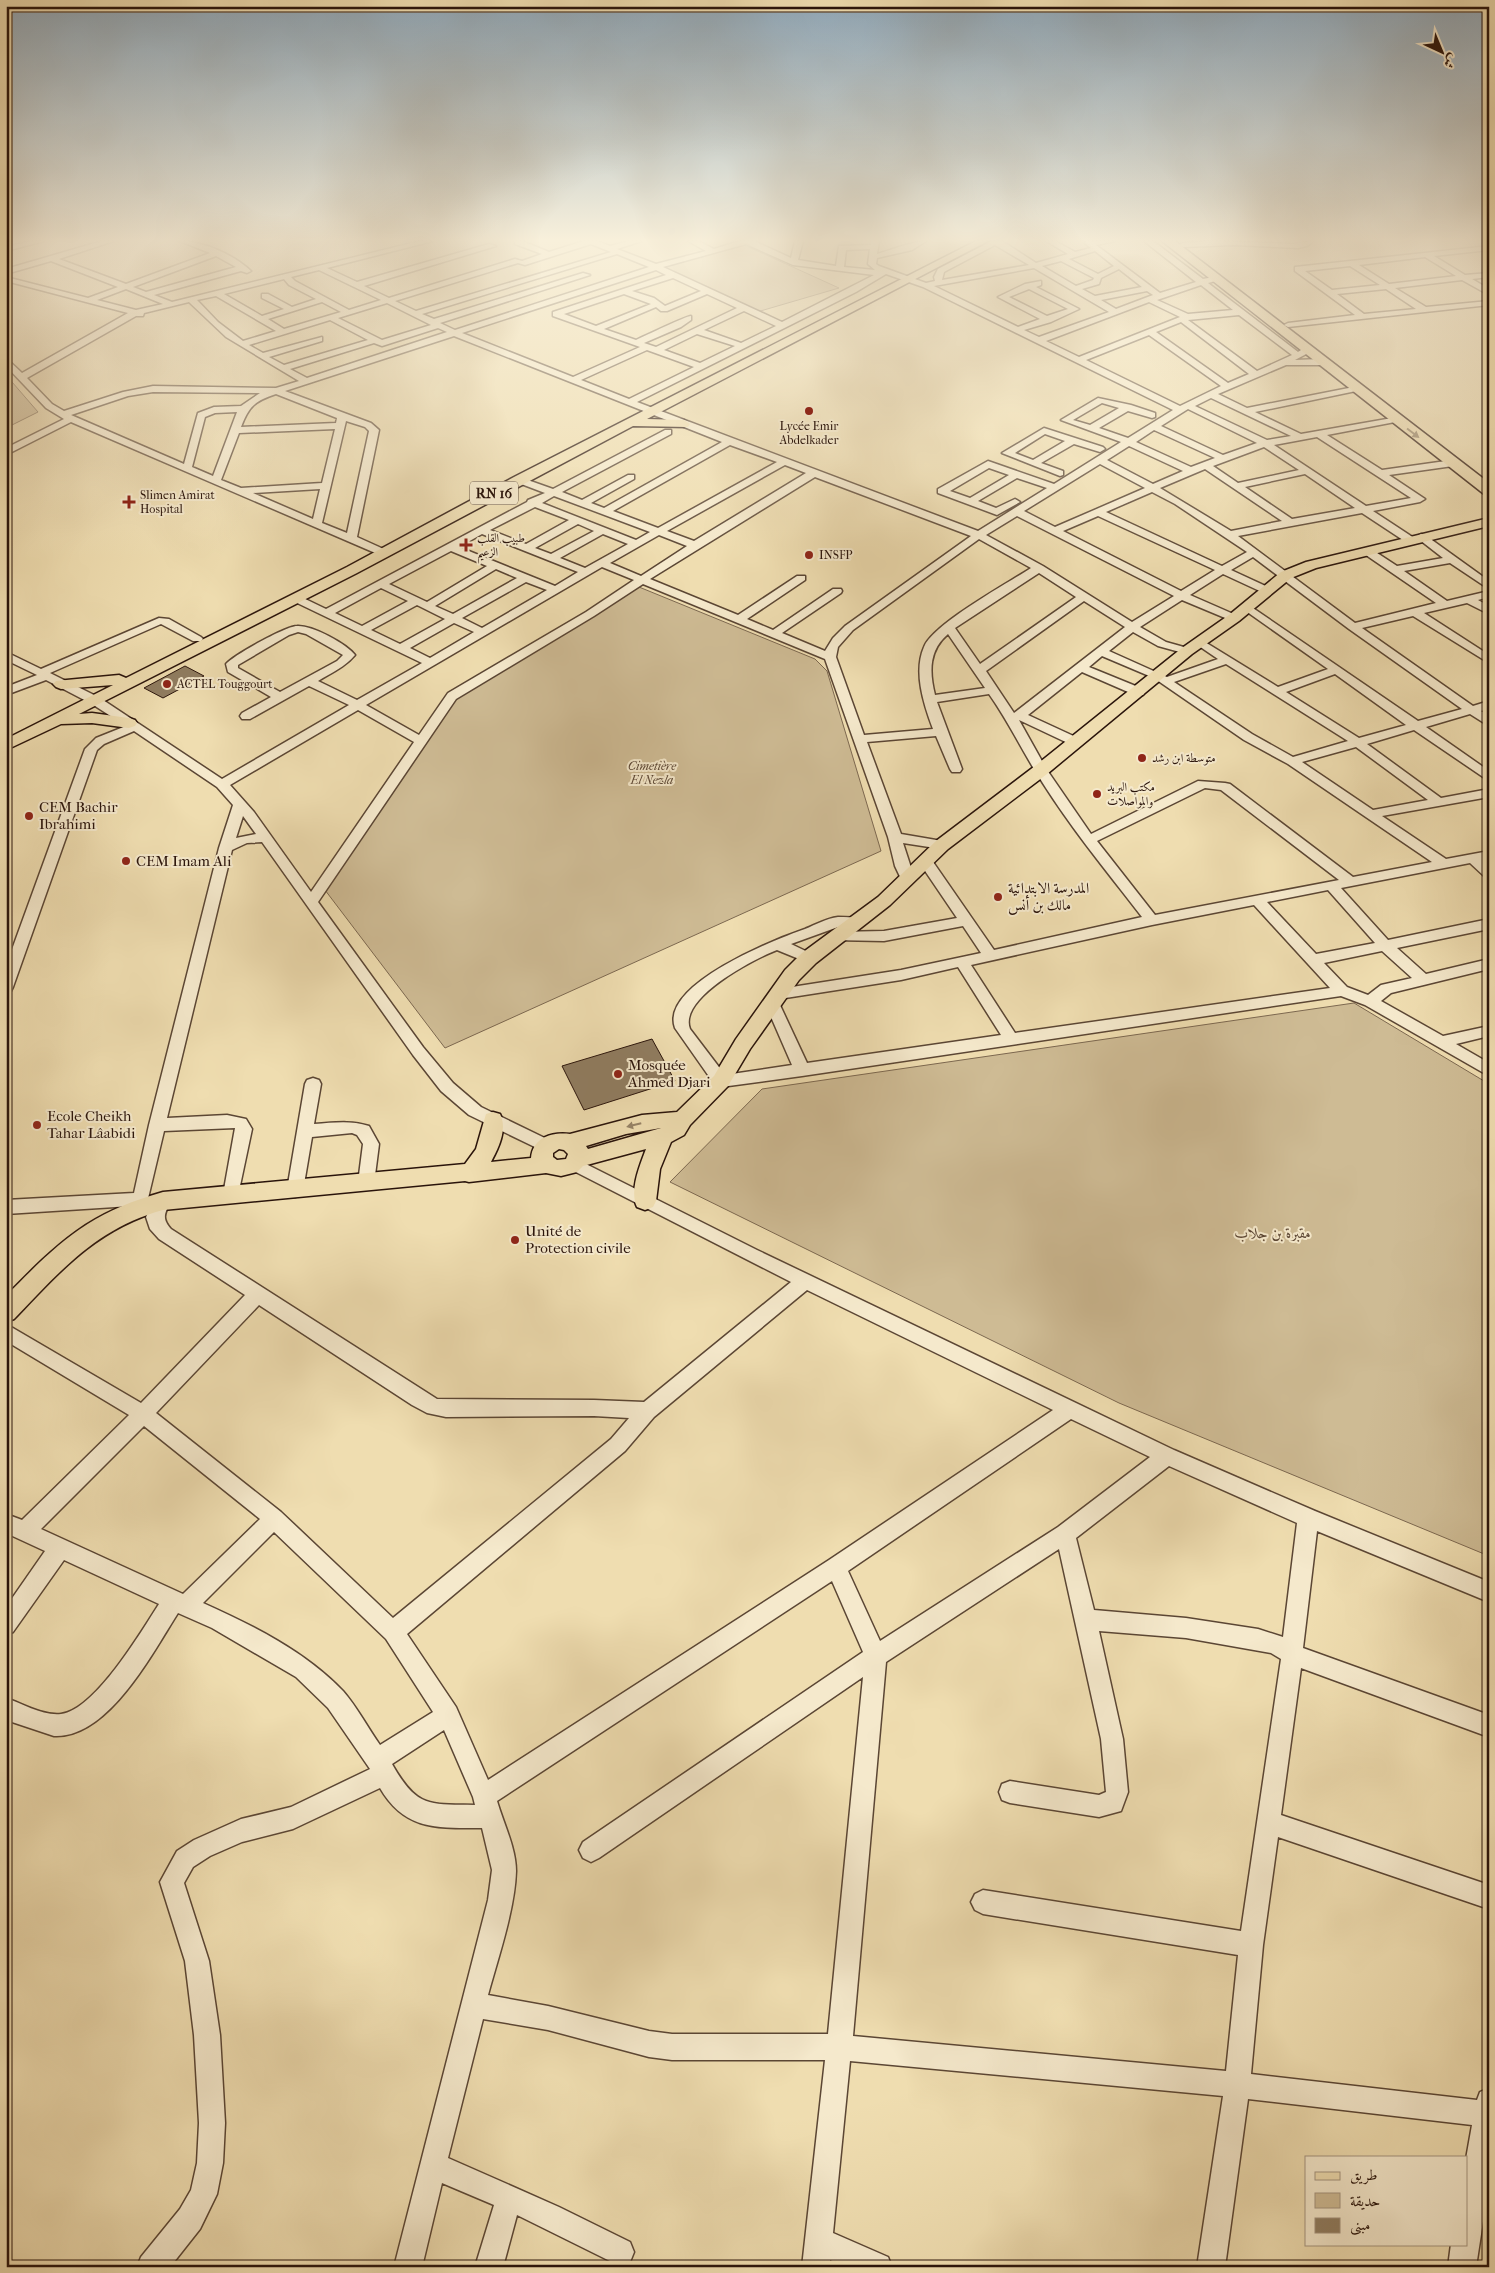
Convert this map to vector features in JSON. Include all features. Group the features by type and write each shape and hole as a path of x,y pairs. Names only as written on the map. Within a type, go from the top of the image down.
{"highway":[{"path":"1295,347 1302,353 1321,362 1489,491"},
{"path":"1316,347 1489,475"}],"main road":[{"name":"RN 16","path":"6,737 142,678 295,598 378,550 649,404 766,347"},
{"name":"RN 16","path":"92,699 119,680 197,639 519,480 628,423 649,404"},
{"path":"628,423 658,422 684,424"},
{"path":"574,1155 662,1137 677,1129 682,1120 721,1080 743,1044 792,975 810,958 908,880 942,845 1139,692 1161,678 1189,650 1234,618 1286,576 1311,565 1415,538 1489,522"},
{"path":"119,680 65,686 55,716 92,718 129,716 131,693 142,678"},
{"name":"RN 16","path":"6,745 55,716"},
{"path":"6,1312 69,1247 87,1234 140,1203 469,1174 547,1155 563,1168 574,1155 649,1122 670,1118 682,1120"},
{"path":"469,1174 482,1160 489,1148 493,1120"},
{"path":"645,1201 649,1169 662,1137"}],"street":[{"path":"23,376 75,347"},
{"path":"247,347 306,381"},
{"path":"262,356 291,347"},
{"path":"332,347 339,351"},
{"path":"283,368 356,347"},
{"path":"388,347 398,352"},
{"path":"216,481 242,409 252,400 413,347"},
{"path":"491,347 630,402 649,404 684,424 979,535 1039,568 1083,597 1162,644 1228,659 1357,742 1439,802"},
{"path":"646,347 700,366"},
{"path":"574,380 646,347"},
{"path":"657,350 663,347"},
{"path":"649,404 700,366 736,347"},
{"path":"1049,347 1265,443 1365,510 1452,559 1489,586"},
{"path":"1077,361 1112,347"},
{"path":"1171,347 1227,386"},
{"path":"1221,347 1255,374"},
{"path":"908,880 902,866 895,837 830,657 832,647 837,640 848,628 979,535 1184,408 1227,386 1284,363 1302,353 1293,347"},
{"path":"6,361 23,376 50,406 66,417 378,550"},
{"path":"1284,363 1321,362"},
{"path":"1245,410 1356,388"},
{"path":"6,452 66,417 141,391 277,391 341,421"},
{"path":"1211,394 1298,436"},
{"path":"1056,488 1044,484 1017,474 988,464 942,491 997,512 1044,484 1060,473 1116,438 1152,416 1101,400 1066,420 1116,438 1129,442 1191,471"},
{"path":"1091,429 1128,407"},
{"path":"187,469 201,415 214,410 242,409"},
{"path":"1055,531 1205,465 1265,443 1395,419"},
{"path":"317,524 341,421"},
{"path":"234,430 341,421 368,425 374,430 351,539"},
{"path":"1155,427 1222,458"},
{"path":"1060,473 1007,453 1044,431 1100,448"},
{"path":"326,613 532,502 668,432"},
{"path":"1229,534 1420,499 1318,433"},
{"path":"1034,463 1073,440"},
{"path":"604,512 730,441"},
{"path":"1100,460 1153,487 1229,534 1353,627 1489,722"},
{"path":"222,784 356,704 586,572 784,462"},
{"path":"1382,473 1452,463"},
{"path":"1205,465 1291,523"},
{"path":"601,466 652,485"},
{"path":"1238,486 1308,471"},
{"path":"311,902 446,702 459,692 590,614 640,580 814,473"},
{"path":"970,502 1017,474"},
{"path":"582,504 631,477"},
{"path":"519,480 695,546"},
{"path":"238,491 325,486"},
{"path":"532,502 637,544"},
{"path":"1017,512 1182,596 1234,618"},
{"path":"1098,512 1221,571 1268,591"},
{"path":"527,548 578,520"},
{"path":"480,530 586,572"},
{"path":"552,558 603,530"},
{"path":"451,547 556,590"},
{"path":"1367,551 1446,604"},
{"path":"1016,716 1132,627 1255,552"},
{"path":"1395,570 1452,559"},
{"path":"601,564 830,657"},
{"path":"363,630 422,604 494,566"},
{"path":"956,769 940,732 925,674 925,659 931,644 949,627 1039,568"},
{"path":"400,649 526,578"},
{"path":"738,620 802,578"},
{"path":"381,584 482,632"},
{"path":"774,634 837,591"},
{"path":"1353,627 1489,594"},
{"path":"980,670 1083,597"},
{"path":"295,598 429,662"},
{"path":"1469,599 1489,611"},
{"path":"1247,607 1489,778"},
{"path":"1415,612 1489,660"},
{"path":"6,691 159,621 165,621 197,639"},
{"path":"949,627 993,690 1016,716 1041,770 1089,840 1152,920"},
{"path":"246,716 341,663 349,655 345,650 303,629 285,633 232,664 232,670 279,697"},
{"path":"1099,652 1161,678 1248,737 1292,761 1372,814 1442,864"},
{"path":"6,655 65,686 129,716 222,784 240,804 436,1074 475,1111 493,1120 547,1155"},
{"path":"1161,678 1228,659"},
{"path":"1079,667 1139,692"},
{"path":"1277,691 1336,670"},
{"path":"309,681 356,704 421,741"},
{"path":"931,698 993,690"},
{"path":"1292,761 1489,705"},
{"path":"6,987 91,748 129,716"},
{"path":"1016,716 1076,742"},
{"path":"860,739 940,732"},
{"path":"1089,840 1203,784 1214,784 1224,787 1351,882"},
{"path":"1372,814 1489,794"},
{"path":"6,1207 140,1203 157,1125 226,848 240,804"},
{"path":"895,837 926,844 942,845"},
{"path":"226,848 245,839 265,838"},
{"path":"802,1070 775,999 901,975 1152,920 1489,854"},
{"path":"1473,858 1489,873"},
{"path":"926,862 990,956"},
{"path":"1331,885 1385,945 1422,979"},
{"path":"1257,900 1342,991 1370,1001 1489,1070"},
{"path":"837,937 884,936 967,921"},
{"path":"856,922 837,922 759,950 732,966 701,989 683,1012 680,1021 684,1031 721,1080 802,1070 1342,991"},
{"path":"1313,960 1489,924"},
{"path":"777,944 810,958"},
{"path":"962,962 1011,1039"},
{"path":"1370,1001 1386,989 1489,964"},
{"path":"1442,1042 1489,1031"},
{"path":"295,1190 313,1084"},
{"path":"157,1125 227,1121 240,1123 244,1129 231,1195"},
{"path":"306,1130 352,1127 364,1130 371,1144 366,1183"},
{"path":"574,1155 645,1201 1069,1410 1167,1456 1308,1518 1489,1592"},
{"path":"163,1202 155,1217 156,1224 165,1234 256,1295 434,1407 470,1410 594,1408 647,1411"},
{"path":"393,1632 618,1445 647,1411 805,1281"},
{"path":"256,1295 144,1414 16,1527 58,1549 227,1625 304,1669 336,1700 381,1767 394,1790 409,1806 421,1813 435,1816 488,1806 1069,1410"},
{"path":"6,1332 144,1414 274,1519 393,1632 448,1715 488,1806 502,1856 503,1881 500,1900 408,2267"},
{"path":"591,1850 876,1656 1065,1534 1167,1456"},
{"path":"1211,2267 1237,2085 1251,1945 1292,1654 1308,1518"},
{"path":"6,1709 37,1720 63,1725 76,1722 88,1715 98,1707 180,1603 274,1519"},
{"path":"1010,1792 1099,1806 1113,1803 1116,1798 1117,1776 1112,1739 1065,1534"},
{"path":"8,1620 58,1549"},
{"path":"836,1567 876,1656 839,2047 817,2254 878,2267"},
{"path":"1086,1620 1186,1628 1258,1639 1276,1644 1292,1654 1489,1726"},
{"path":"151,2267 190,2218 204,2194 210,2163 212,2123 207,2035 197,1961 172,1882 176,1872 185,1858 202,1848 241,1831 292,1818 381,1767 448,1715"},
{"path":"1269,1823 1489,1897"},
{"path":"983,1902 1251,1945"},
{"path":"474,2006 548,2018 649,2044 672,2047 839,2047 1488,2109 1468,2227"},
{"path":"433,2165 550,2216 620,2252"},
{"path":"489,2267 509,2198"},
{"path":"1462,2267 1466,2246"}],"green space":[{"path":"6,375 38,412 6,428"},
{"name":"Cimetière El Nezla","path":"639,587 815,659 827,671 881,851 445,1048 325,890 455,699"},
{"name":"مقبرة بن جلاب","path":"1354,1003 1489,1084 1489,1556 1119,1403 670,1182 762,1089"}],"building":[{"name":"ACTEL Touggourt","path":"185,666 204,676 163,698 144,688"},
{"name":"Mosquée Ahmed Djari","path":"652,1039 675,1081 584,1110 562,1066"}],"place":[{"name":"Lycée Emir Abdelkader","path":"809,411"},
{"name":"Slimen Amirat Hospital","path":"129,502"},
{"name":"طبيب القلب الزعيم","path":"466,545"},
{"name":"INSFP","path":"809,555"},
{"name":"ACTEL Touggourt","path":"167,684"},
{"name":"متوسطة ابن رشد","path":"1142,758"},
{"name":"مكتب البريد والمواصلات","path":"1097,794"},
{"name":"CEM Bachir Ibrahimi","path":"29,816"},
{"name":"CEM Imam Ali","path":"126,861"},
{"name":"المدرسة الابتدائية مالك بن أنس","path":"998,897"},
{"name":"Mosquée Ahmed Djari","path":"618,1074"},
{"name":"Ecole Cheikh Tahar Lâabidi","path":"37,1125"},
{"name":"Unité de Protection civile","path":"515,1240"}]}
